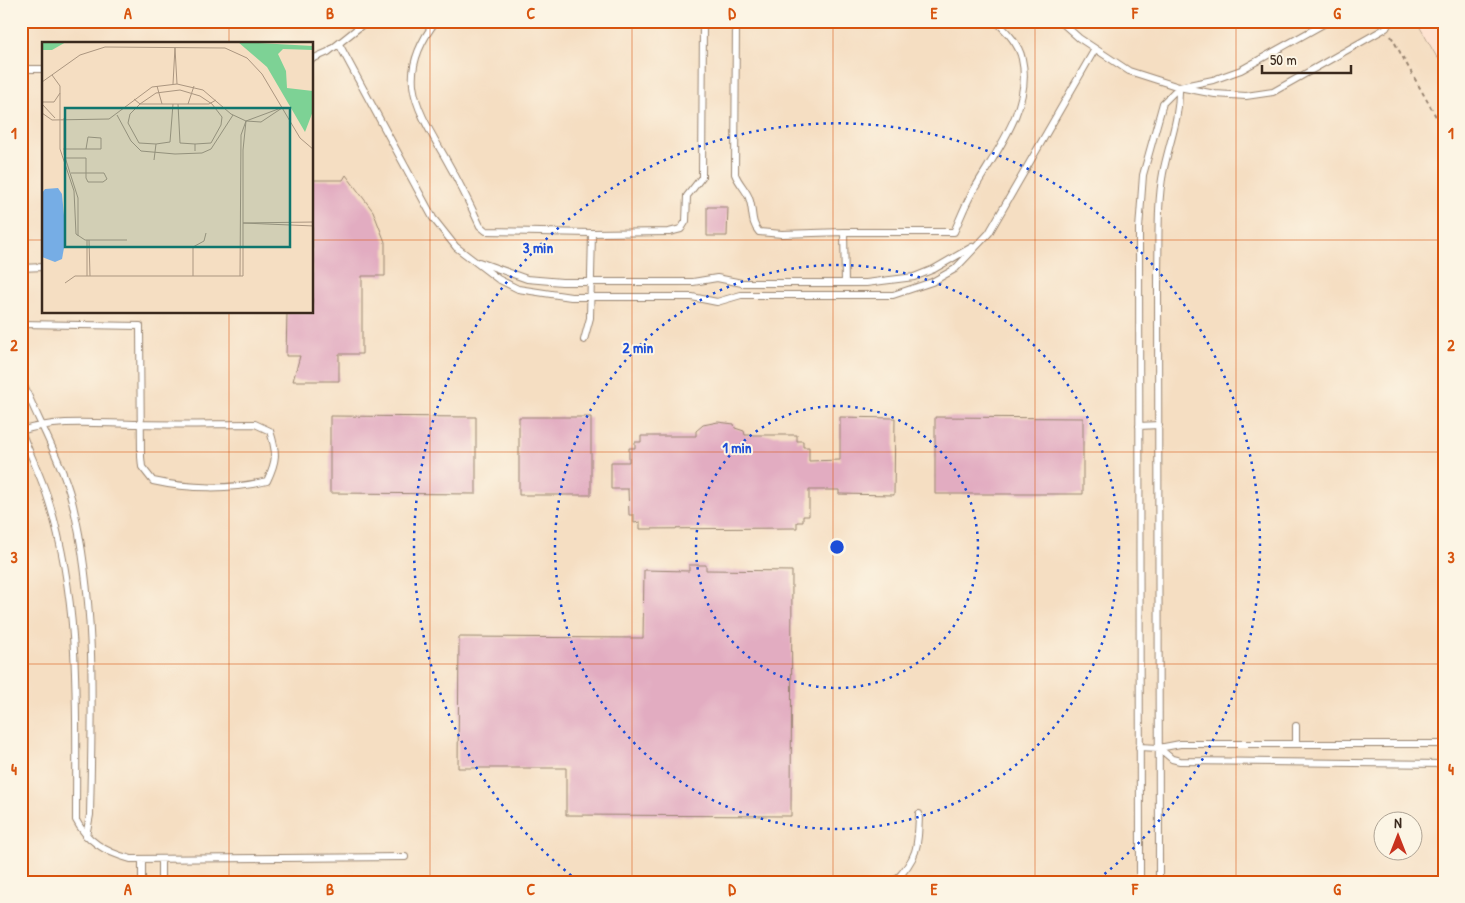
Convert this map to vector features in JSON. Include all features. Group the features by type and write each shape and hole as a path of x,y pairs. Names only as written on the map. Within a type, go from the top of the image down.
{"main road":[{"path":"1427,21 1444,51"}],"lane":[{"path":"314,58 328,52 367,21"},
{"path":"436,21 423,38 414,64 412,80 414,101 457,178 480,226 486,231 493,233 669,232 681,229 686,221 687,196 702,177 703,21"},
{"path":"736,21 735,174 740,186 749,197 753,226 759,232 782,234 954,232 972,192 1016,114 1023,89 1022,59 1013,39 996,21"},
{"path":"1060,21 1095,49 1129,71 1179,87 1215,94 1246,96 1273,92 1386,28 1390,21"},
{"path":"1140,882 1139,426 1140,197 1143,175 1163,103 1179,87 1213,80 1241,70 1329,21"},
{"path":"338,44 434,218 456,247 498,279 518,289 541,294 591,297 692,297 717,302 743,295 893,295 926,285 954,269 989,233 1095,49"},
{"path":"21,69 42,70"},
{"path":"1159,882 1160,198 1166,160 1180,108 1179,87"},
{"path":"844,232 845,283"},
{"path":"584,340 590,318 592,233"},
{"path":"474,261 527,278 591,283 693,282 717,278 742,283 845,283 891,281 914,277 934,269 978,244"},
{"path":"21,268 42,267"},
{"path":"692,297 693,282"},
{"path":"742,283 743,295"},
{"path":"21,324 140,326 140,424 142,467 152,482 174,486 250,485 267,480 276,462 275,446 270,431 255,424 140,424 41,424 21,431 49,502 74,636 76,820 86,836 114,855 142,859 405,857"},
{"path":"21,379 72,499 83,553 88,589 91,756 90,815 86,836"},
{"path":"1139,426 1159,425"},
{"path":"1296,726 1296,744"},
{"path":"1139,748 1159,748 1180,744 1444,744"},
{"path":"1159,748 1172,759 1180,761 1444,764"},
{"path":"894,882 909,867 916,856 919,814"},
{"path":"142,859 142,882"},
{"path":"161,859 161,882"}],"path":[{"path":"1386,28 1444,131"}],"building":[{"path":"346,175 373,211 385,242 385,276 362,276 362,354 339,354 339,381 293,381 300,356 286,356 287,314 314,314 314,180 343,180"},
{"path":"707,207 728,207 727,236 707,236"},
{"path":"330,416 476,417 476,494 330,493"},
{"path":"519,417 591,417 591,495 519,495"},
{"path":"840,417 895,418 894,495 839,494 839,490 809,490 809,516 803,516 803,522 797,522 797,528 640,529 640,522 634,523 634,515 629,515 628,489 611,489 611,462 629,462 629,448 635,448 635,442 641,442 641,436 696,436 696,431 703,425 718,422 734,424 735,428 744,431 745,435 797,435 797,441 803,441 803,447 809,447 809,461 840,460"},
{"path":"935,417 1083,418 1083,494 935,494"},
{"path":"689,565 706,565 706,570 792,571 791,816 566,815 566,768 458,768 459,637 643,638 644,570 689,571"}]}
